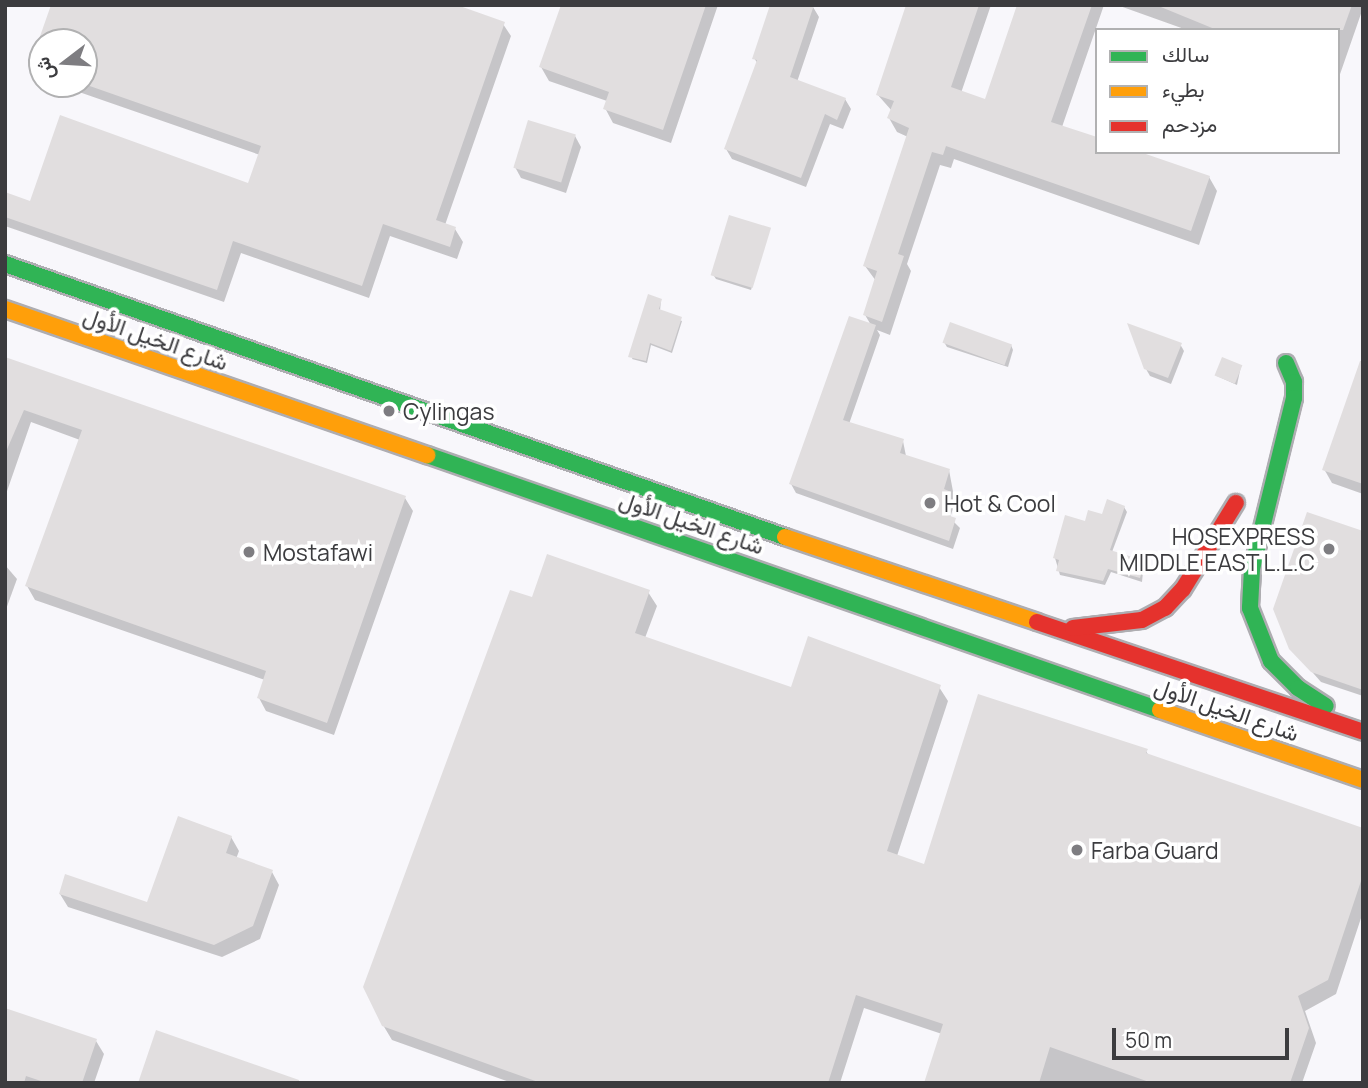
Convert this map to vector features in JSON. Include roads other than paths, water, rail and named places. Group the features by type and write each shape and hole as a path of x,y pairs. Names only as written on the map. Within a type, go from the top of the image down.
{"main road":[{"name":"شارع الخيل الأول","path":"5,264 745,524 1363,730"},
{"name":"شارع الخيل الأول","path":"5,309 1363,780"},
{"path":"1286,363 1294,382 1294,398 1252,569 1252,617 1261,645 1283,676 1363,730"},
{"path":"1062,629 1129,623 1165,608 1183,589 1236,503"}],"place":[{"name":"Cylingas","path":"389,411"},
{"name":"Hot & Cool","path":"930,503"},
{"name":"HOSEXPRESS MIDDLE EAST L.L.C","path":"1329,549"},
{"name":"Mostafawi","path":"249,552"},
{"name":"Farba Guard","path":"1077,850"}]}
